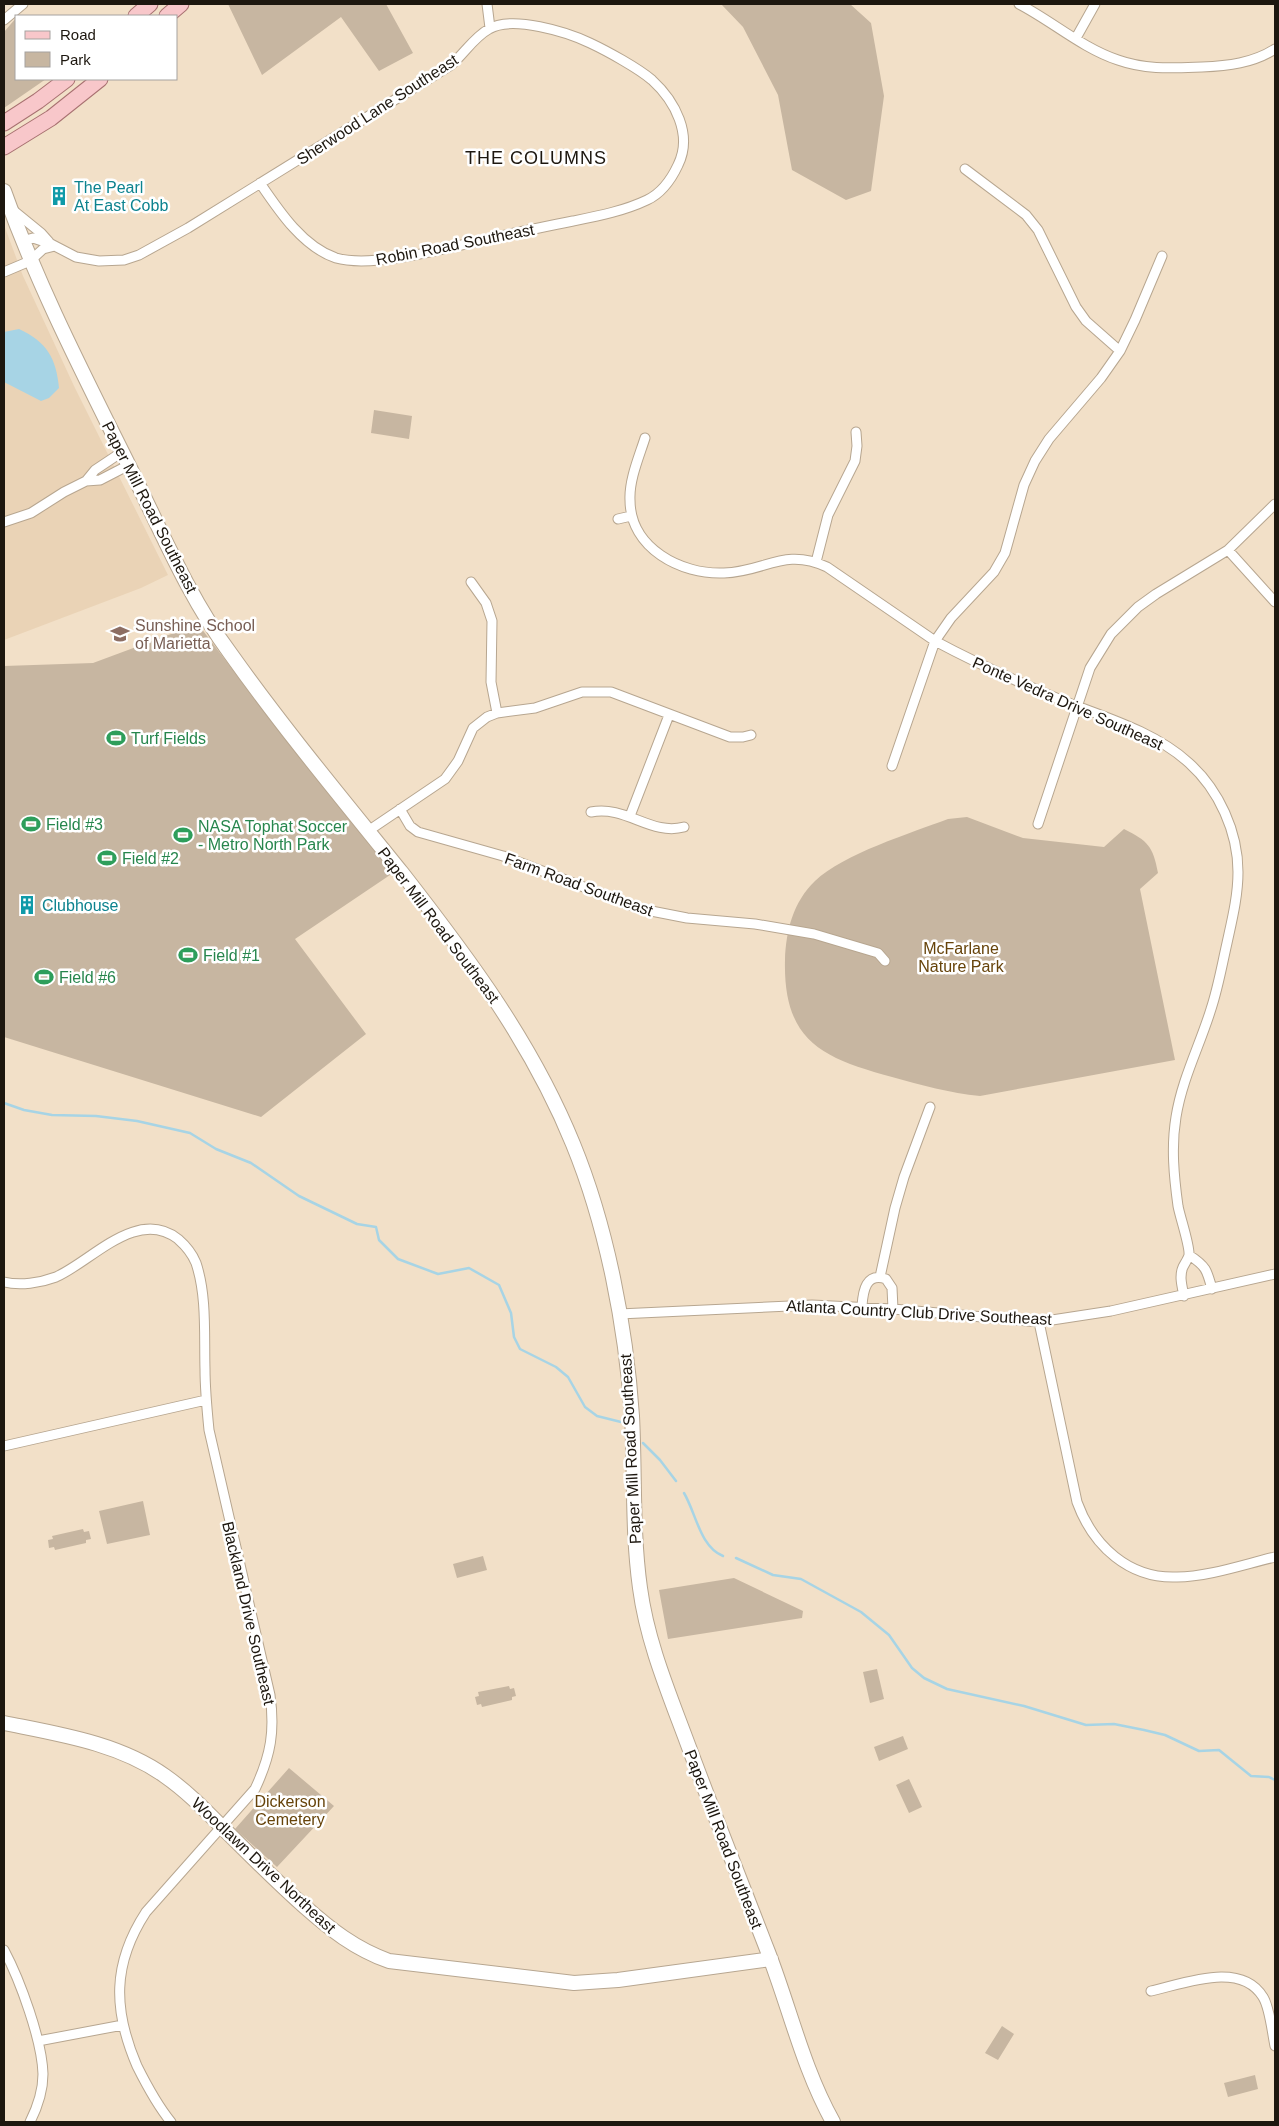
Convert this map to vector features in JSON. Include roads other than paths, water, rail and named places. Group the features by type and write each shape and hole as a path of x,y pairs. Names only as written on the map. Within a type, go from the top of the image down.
{"main road":[{"path":"137,15 150,4"},
{"path":"168,15 181,4"},
{"path":"4,123 66,80"},
{"path":"4,147 51,118 99,80"}],"street":[{"path":"4,20 23,4"},
{"path":"487,4 490,28"},
{"path":"1018,4 1097,51 1119,60 1156,68 1243,63 1263,56 1275,49"},
{"path":"1076,38 1095,4"},
{"name":"Robin Road Southeast","path":"260,183 289,222 302,237 316,248 338,258 368,261 467,243 621,210 636,205 660,192 670,179 685,148 684,134 668,98 650,78 590,43 556,30 526,24 490,28"},
{"name":"Sherwood Lane Southeast","path":"22,241 33,238 53,245 76,257 99,261 117,260 139,255 161,244 451,65 461,57 479,36 490,28"},
{"path":"965,169 1026,215 1038,230 1076,307 1086,321 1120,352"},
{"name":"Paper Mill Road Southeast","path":"4,191 30,261 185,579 216,634 270,707 451,935 497,1000 551,1096 572,1140 592,1198 619,1314 631,1401 636,1546 640,1591 645,1616 665,1683 770,1959 803,2056 833,2122"},
{"name":"Sherwood Lane Southeast","path":"10,208 53,245"},
{"path":"4,272 30,261 44,249 53,245"},
{"path":"892,766 935,641 951,618 994,572 1005,553 1024,485 1036,461 1049,439 1101,378 1120,352 1136,320 1162,256"},
{"path":"816,562 828,516 855,461 856,432"},
{"name":"Ponte Vedra Drive Southeast","path":"645,438 631,484 629,498 631,516 641,538 668,560 698,570 723,574 781,560 795,559 816,562 827,567 935,641 995,672 1163,743 1189,763 1208,784 1227,818 1236,853 1238,873 1236,894 1212,1009 1183,1088 1176,1117 1173,1145 1174,1174 1189,1255"},
{"path":"86,481 95,470 122,452"},
{"path":"4,522 31,513 64,492 86,481 100,480 129,465"},
{"path":"1038,824 1090,668 1100,648 1123,620 1156,594 1228,550 1275,504"},
{"path":"618,519 631,516"},
{"path":"1228,550 1275,602"},
{"path":"471,582 486,603 492,621 491,682 497,713"},
{"path":"368,831 445,779 458,761 473,728 481,721 497,713 535,708 582,692 602,690 730,736 743,737 751,735"},
{"path":"630,816 669,714"},
{"name":"Farm Road Southeast","path":"400,810 410,826 418,832 503,856 641,909 687,918 755,924 814,934 878,953 885,961"},
{"path":"591,812 608,810 664,828 674,830 684,827"},
{"path":"880,1277 894,1208 930,1107"},
{"name":"Blackland Drive Southeast","path":"4,1282 32,1283 57,1276 126,1235 136,1231 155,1229 173,1236 190,1251 199,1275 204,1325 208,1430 270,1695 273,1715 271,1748 265,1768 255,1789 162,1893 136,1928 125,1953 120,1971 119,1989 123,2025 143,2079 162,2111 171,2122"},
{"path":"1184,1296 1181,1280 1182,1269 1189,1255 1202,1264 1208,1272 1212,1289"},
{"name":"Atlanta Country Club Drive Southeast","path":"619,1314 773,1305 862,1306 1039,1322 1084,1316 1184,1296 1275,1274"},
{"path":"862,1306 865,1286 871,1280 880,1277 886,1279 892,1288 893,1308"},
{"path":"1039,1322 1077,1502 1087,1524 1104,1548 1129,1566 1151,1574 1170,1577 1186,1577 1275,1557"},
{"path":"4,1446 206,1400"},
{"name":"Woodlawn Drive Northeast","path":"4,1723 50,1732 124,1753 164,1775 192,1797 274,1879 331,1930 370,1954 389,1960 574,1983 618,1980 770,1959"},
{"path":"4,1950 25,1999 38,2041 43,2076 38,2101 30,2122"},
{"path":"1151,1991 1219,1976 1236,1977 1244,1980 1252,1984 1264,1998 1275,2046"},
{"path":"38,2041 123,2025"}],"water":[{"path":"19,329 37,339 43,345 52,360 58,377 59,388 49,398 41,401 4,382 4,332"}],"waterway":[{"path":"4,1103 24,1110 52,1115 96,1116 137,1121 190,1133 216,1149 251,1163 299,1196 357,1224 376,1227 379,1240 398,1259 438,1274 469,1268 499,1285 511,1313 514,1337 520,1349 556,1367 568,1377 585,1407 597,1416 621,1422"},
{"path":"643,1443 660,1460 676,1481"},
{"path":"684,1493 699,1529 715,1552 723,1556"},
{"path":"736,1558 773,1575 801,1579 861,1612 889,1635 912,1668 924,1678 947,1689 1024,1706 1086,1725 1114,1724 1165,1735 1199,1751 1219,1750 1251,1776 1269,1777 1275,1780"}],"place":[{"name":"The Pearl At East Cobb","path":"59,196"},
{"name":"Sunshine School of Marietta","path":"120,634"},
{"name":"Turf Fields","path":"116,738"},
{"name":"Field #3","path":"31,824"},
{"name":"NASA Tophat Soccer - Metro North Park","path":"183,835"},
{"name":"Field #2","path":"107,858"},
{"name":"Clubhouse","path":"27,905"},
{"name":"Field #1","path":"188,955"},
{"name":"Field #6","path":"44,977"}],"district":[{"name":"THE COLUMNS","path":"536,158"}],"park label":[{"name":"McFarlane Nature Park","path":"961,957"},
{"name":"Dickerson Cemetery","path":"290,1810"}]}
